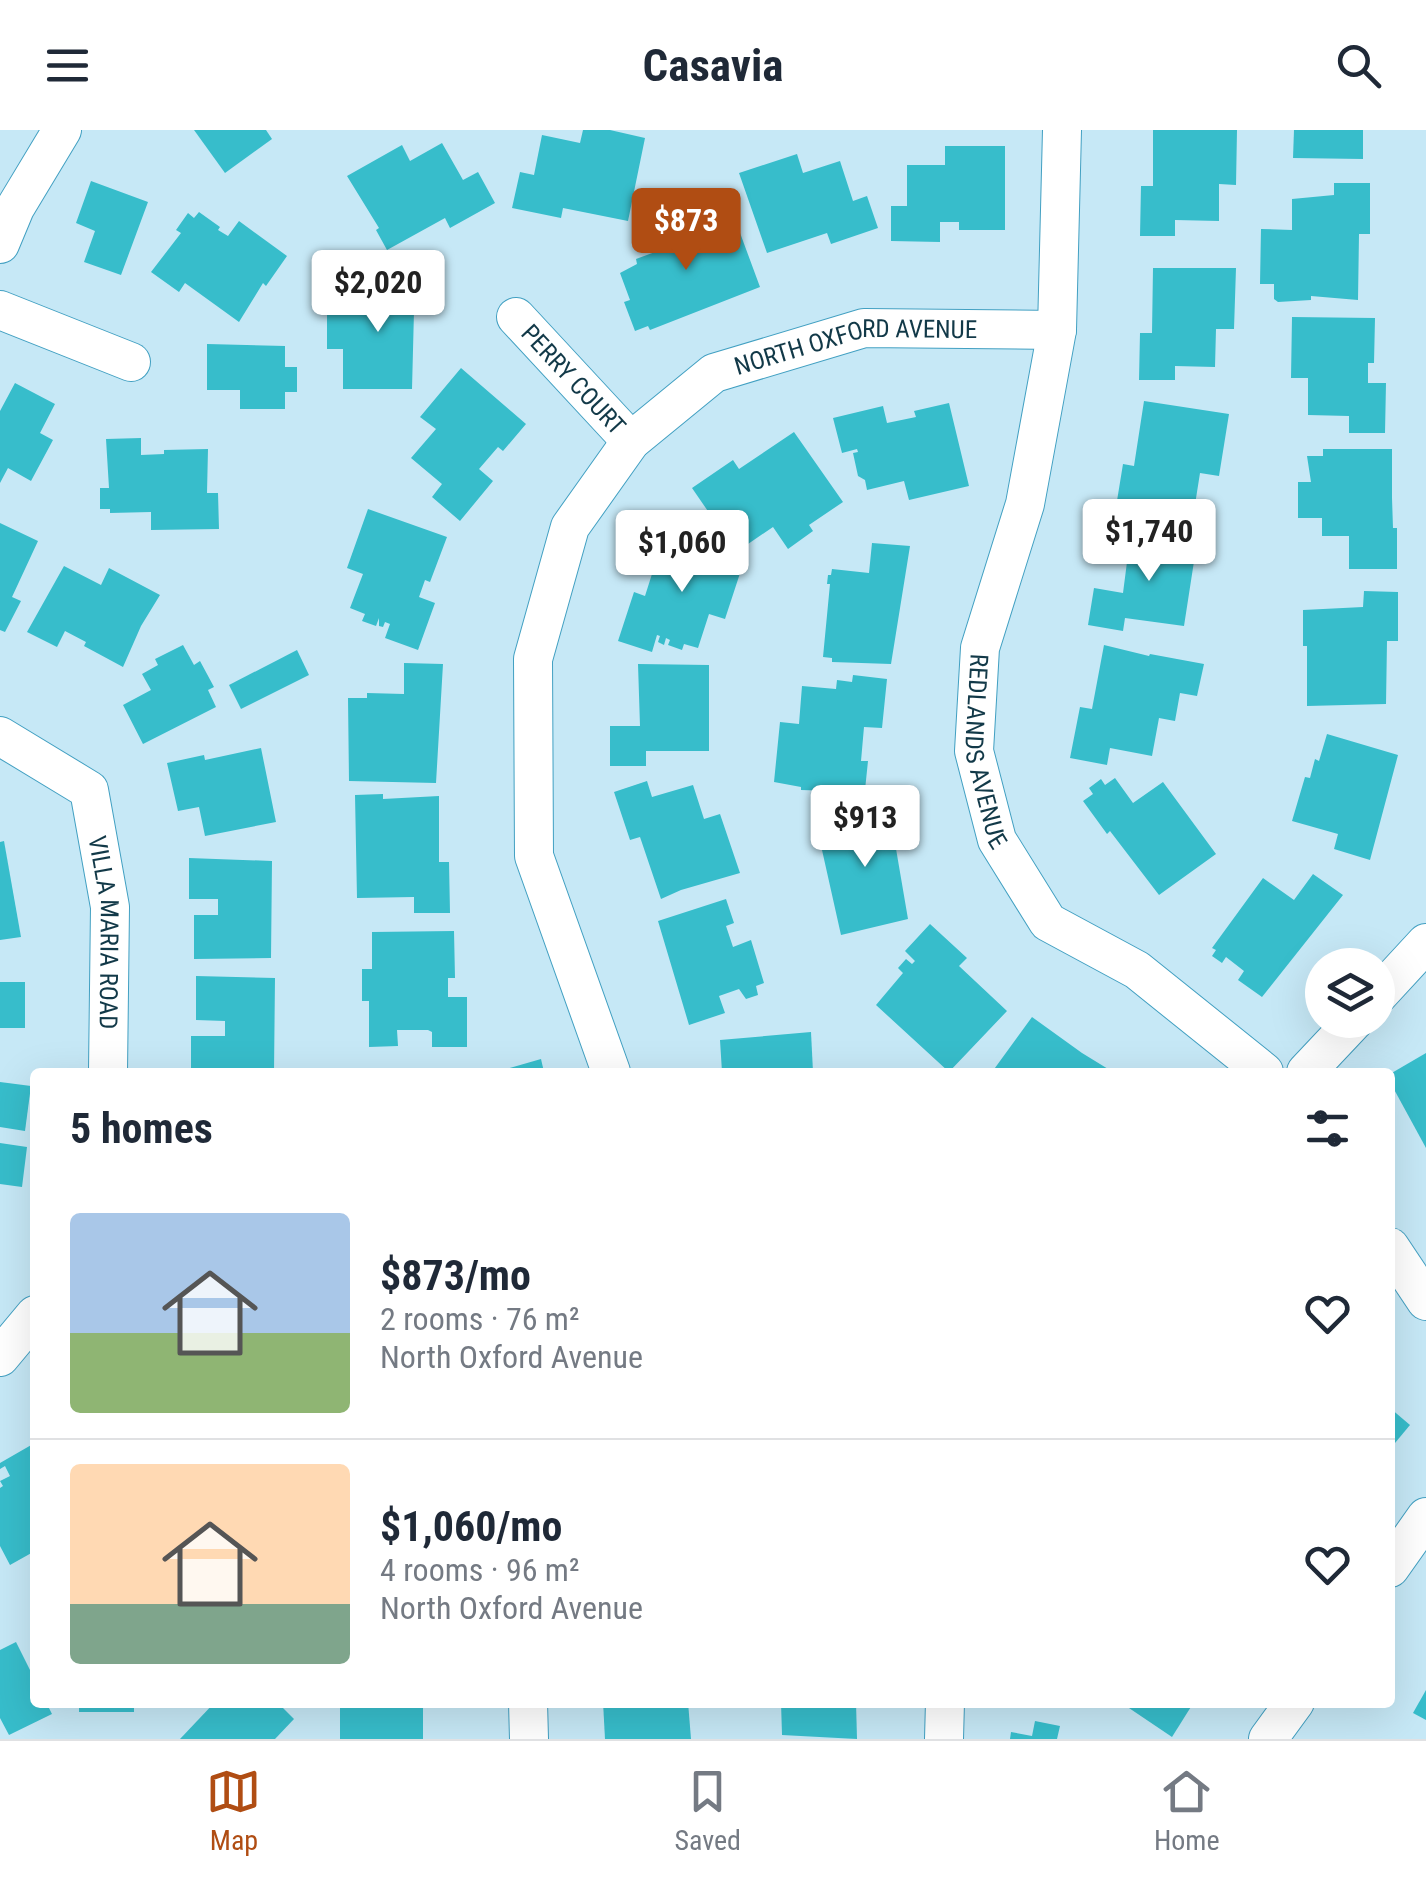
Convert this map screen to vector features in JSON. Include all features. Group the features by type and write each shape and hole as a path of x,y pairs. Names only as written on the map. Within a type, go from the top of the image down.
{"street":[{"path":"0,244 15,208 62,130"},
{"name":"REDLANDS AVENUE","path":"1062,130 1057,330 1025,504 980,648 974,752 997,840 1048,922 1137,970 1259,1068"},
{"path":"0,310 131,362"},
{"name":"PERRY COURT","path":"516,317 631,441"},
{"name":"NORTH OXFORD AVENUE","path":"610,1068 534,856 533,659 570,527 631,441 714,373 864,328 1057,330"},
{"name":"VILLA MARIA ROAD","path":"0,736 88,790 110,907 108,1068"},
{"path":"1395,977 1426,943"},
{"path":"1310,1068 1338,1038"},
{"path":"1395,1254 1426,1301"},
{"path":"0,1358 30,1321"},
{"path":"1395,1561 1426,1517"},
{"path":"528,1708 528,1739"},
{"path":"944,1739 945,1708"},
{"path":"1268,1739 1291,1708"}],"building":[{"path":"194,130 266,130 272,139 225,173"},
{"path":"583,130 610,130 645,138 628,221 563,208 561,218 512,208 520,172 534,175 542,135 580,143"},
{"path":"1153,130 1237,130 1236,185 1219,184 1219,221 1175,220 1175,236 1140,236 1141,186 1153,186"},
{"path":"1294,130 1363,130 1363,159 1293,158"},
{"path":"442,143 463,180 478,172 495,203 450,228 445,218 387,250 376,230 379,228 347,176 402,145 410,161"},
{"path":"945,146 1005,146 1005,230 959,230 959,222 940,222 940,242 891,241 891,206 907,206 907,165 945,165"},
{"path":"797,154 803,173 840,161 853,201 867,196 878,228 831,244 827,233 767,253 739,173"},
{"path":"91,181 148,202 121,275 84,262 95,231 76,223"},
{"path":"1334,183 1370,183 1370,234 1359,234 1358,300 1311,296 1311,300 1278,302 1274,299 1274,284 1260,284 1261,229 1292,230 1292,199 1334,195"},
{"path":"658,208 676,229 689,224 694,237 736,222 760,287 650,330 648,326 635,331 624,302 630,300 620,273 637,264 636,259 655,252 649,243 655,236 644,221"},
{"path":"199,212 228,236 239,221 287,256 266,286 263,283 239,322 185,283 179,292 151,272 181,233 176,230 188,213 194,218"},
{"path":"1153,268 1236,268 1234,329 1216,329 1215,367 1175,366 1175,380 1139,380 1140,333 1152,333"},
{"path":"383,271 419,271 412,389 343,389 343,349 327,349 327,304 383,303"},
{"path":"1292,317 1375,318 1374,363 1368,363 1368,383 1386,383 1385,433 1349,433 1349,416 1308,415 1308,378 1291,378"},
{"path":"207,344 285,346 285,367 297,367 297,392 285,392 285,409 240,409 240,390 207,390"},
{"path":"461,368 526,424 503,451 498,447 479,469 493,481 460,521 432,497 442,484 411,458 436,429 420,417"},
{"path":"15,383 55,404 40,433 53,440 31,481 8,468 0,483 0,411"},
{"path":"1144,401 1229,414 1219,476 1200,473 1194,511 1154,505 1152,519 1115,513 1123,464 1134,466"},
{"path":"949,403 969,486 909,500 904,481 867,490 865,480 858,476 853,453 857,449 842,453 833,418 883,406 887,423 916,417 914,411"},
{"path":"794,432 843,502 809,525 813,531 788,549 773,527 748,544 742,536 738,539 725,520 730,517 726,511 714,520 692,488 733,460 739,469"},
{"path":"141,438 141,455 208,449 207,493 218,493 219,529 151,530 151,512 110,513 110,509 100,509 100,488 109,488 106,439"},
{"path":"1323,449 1392,449 1397,569 1349,569 1349,536 1322,536 1322,518 1298,518 1298,482 1311,482 1307,456 1323,456"},
{"path":"368,509 447,537 430,582 425,580 419,597 435,603 418,650 385,638 390,624 379,626 379,618 376,626 362,621 365,614 350,608 363,574 347,568"},
{"path":"0,523 38,541 12,597 21,601 5,632 0,630"},
{"path":"1131,531 1197,542 1184,626 1125,618 1123,631 1088,625 1094,588 1123,593"},
{"path":"665,533 745,558 725,619 709,614 698,648 684,644 682,650 668,645 670,640 666,638 664,645 658,642 657,635 652,652 618,641 634,592 645,596"},
{"path":"872,543 910,546 891,664 832,662 832,658 823,657 828,575 832,569 869,573"},
{"path":"64,566 101,585 109,568 160,595 123,667 65,631 57,647 27,632"},
{"path":"1364,591 1398,592 1398,641 1387,641 1386,704 1307,706 1303,610 1363,607"},
{"path":"183,645 194,665 200,661 214,687 208,690 216,707 143,744 123,705 151,690 142,674 158,665 155,659"},
{"path":"1104,645 1204,664 1197,696 1180,693 1175,721 1159,718 1152,756 1110,748 1107,765 1070,758 1080,707 1092,709"},
{"path":"297,650 309,675 241,709 229,685"},
{"path":"404,663 443,664 436,783 349,781 348,698 367,698 367,693 404,694"},
{"path":"638,664 709,665 709,751 646,751 646,766 610,766 610,726 640,726"},
{"path":"853,675 887,679 882,728 864,727 861,761 868,761 865,790 801,790 774,782 780,722 799,724 802,686 836,689 837,680 852,682"},
{"path":"1327,734 1398,755 1370,860 1334,849 1338,834 1292,821 1305,777 1310,778 1315,759 1319,761"},
{"path":"261,748 276,822 205,836 199,807 178,811 167,763 204,755 205,760"},
{"path":"1115,778 1133,803 1163,782 1216,854 1159,895 1083,801 1093,794 1089,788 1101,779 1105,785"},
{"path":"647,781 652,797 693,785 704,819 720,814 740,873 661,899 640,837 630,840 614,792"},
{"path":"383,794 383,799 439,796 439,862 449,862 450,913 414,913 414,897 357,898 355,795"},
{"path":"888,802 908,919 841,935 822,850 839,846 832,815"},
{"path":"4,841 21,937 0,940 0,842"},
{"path":"189,858 272,861 271,958 194,959 194,915 218,915 218,899 189,899"},
{"path":"1313,874 1343,895 1262,997 1238,980 1244,971 1226,957 1222,963 1212,956 1216,950 1212,948 1263,878 1294,900"},
{"path":"726,899 734,923 726,926 733,947 751,940 764,983 756,986 758,995 746,999 739,989 719,996 725,1013 689,1025 658,921"},
{"path":"930,924 967,958 959,966 1007,1011 953,1068 945,1068 876,1005 903,973 898,968 906,959 912,964 915,961 905,951"},
{"path":"454,931 455,978 448,978 448,997 467,997 467,1047 432,1047 432,1032 428,1030 397,1030 398,1046 369,1047 369,1001 362,1001 362,969 372,969 372,932"},
{"path":"196,976 275,978 274,1068 191,1068 191,1036 225,1036 225,1021 196,1020"},
{"path":"0,982 25,982 25,1028 0,1028"},
{"path":"1032,1017 1106,1068 995,1068"},
{"path":"811,1032 813,1068 722,1068 720,1040"},
{"path":"1426,1053 1426,1148 1395,1091 1395,1071"},
{"path":"541,1059 543,1068 510,1068"},
{"path":"0,1082 30,1086 25,1131 0,1127"},
{"path":"0,1143 27,1147 22,1187 0,1184"},
{"path":"1395,1412 1410,1425 1395,1443"},
{"path":"30,1446 30,1554 10,1565 0,1546 0,1481 10,1476 5,1466 0,1469 0,1463"},
{"path":"16,1642 30,1670 30,1708 49,1708 52,1714 9,1735 0,1718 0,1650"},
{"path":"1426,1690 1426,1720 1413,1713"},
{"path":"79,1708 134,1708 134,1712 79,1712"},
{"path":"209,1708 283,1708 294,1719 275,1739 180,1739"},
{"path":"340,1708 423,1708 423,1739 340,1739"},
{"path":"603,1708 688,1708 691,1739 605,1739"},
{"path":"781,1708 856,1708 857,1739 782,1735"},
{"path":"1129,1708 1190,1708 1172,1737"},
{"path":"1035,1721 1060,1726 1057,1739 1010,1739 1011,1732 1032,1736"}]}
